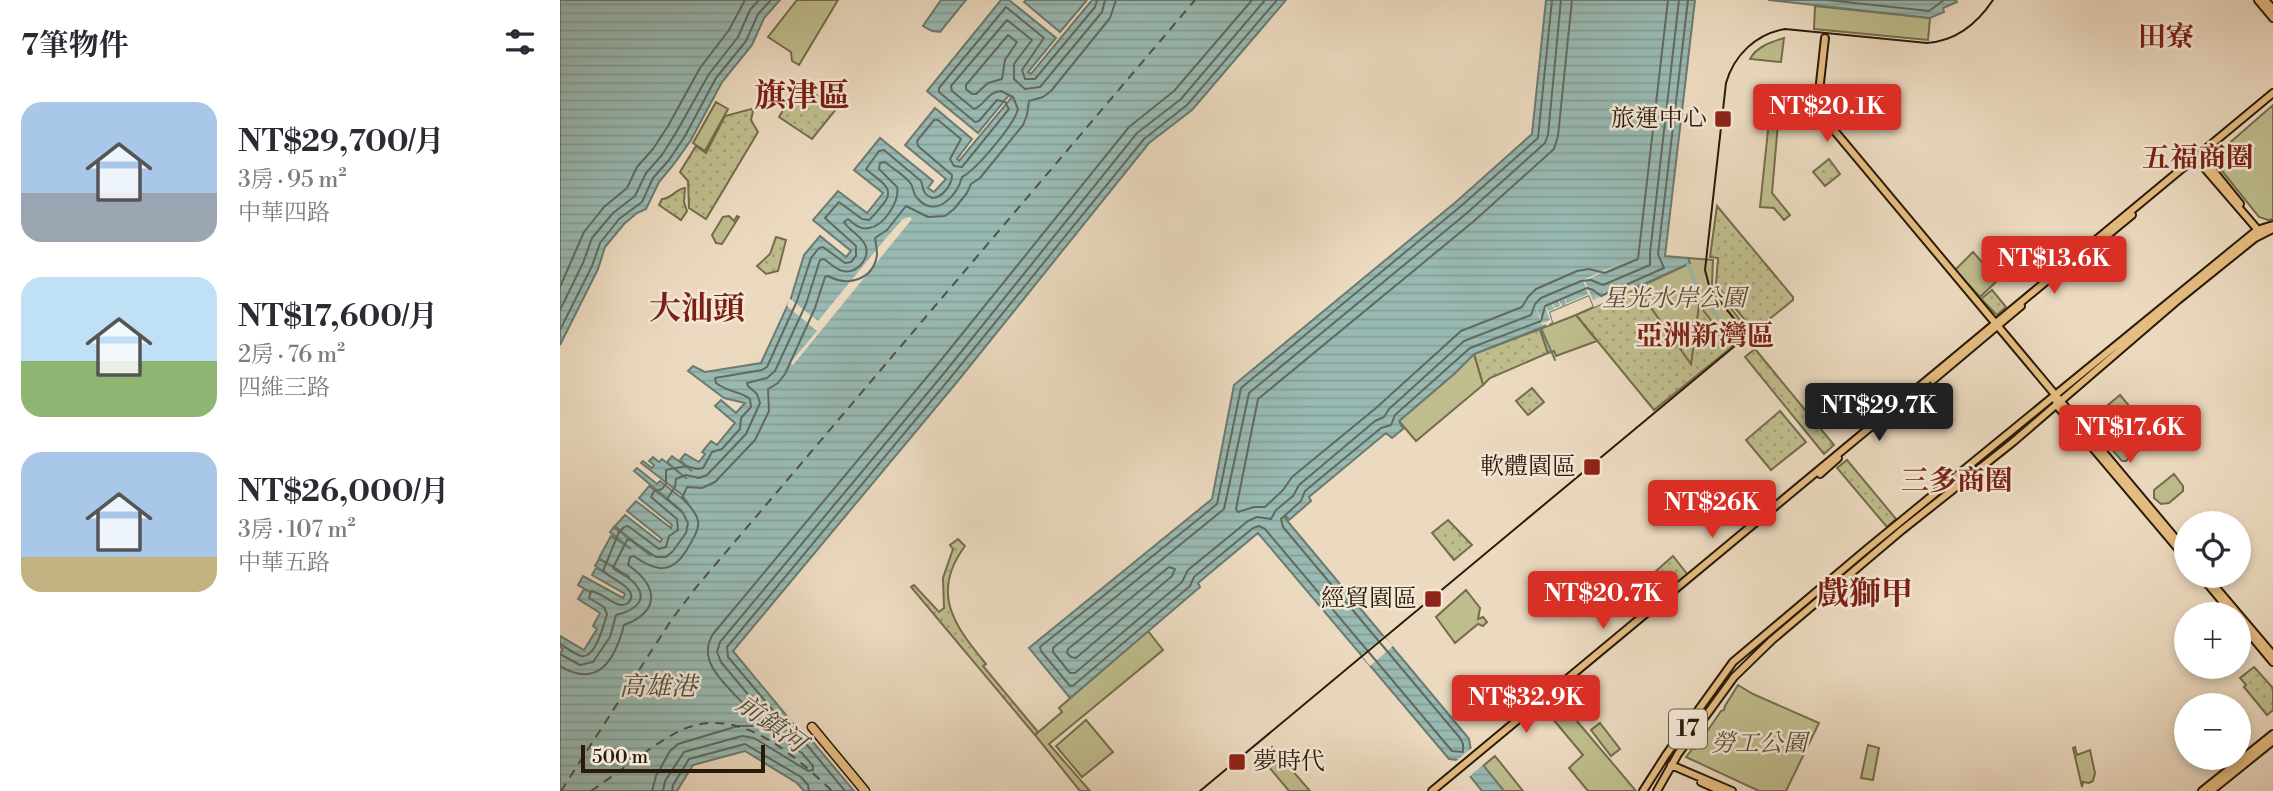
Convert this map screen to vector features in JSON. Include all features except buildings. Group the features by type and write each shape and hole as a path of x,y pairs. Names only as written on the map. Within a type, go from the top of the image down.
{"highway":[{"path":"821,739 864,791"}],"main road":[{"path":"2258,0 2273,18"},
{"path":"1825,38 1817,110 2174,543"},
{"path":"1432,791 2273,95"},
{"path":"2198,158 2261,231 2273,227"},
{"name":"17","path":"1645,791 1733,670 1902,520 2057,400 2261,231"},
{"path":"2057,400 2174,537"},
{"name":"17","path":"1733,670 2013,442 2057,400"},
{"path":"2211,588 2223,602"},
{"path":"2216,588 2273,655"},
{"path":"2251,636 2273,662"},
{"path":"2206,790 2273,734"},
{"path":"2206,790 2273,741"},
{"path":"1666,764 1721,791"},
{"path":"1666,764 1732,791"},
{"name":"17","path":"1655,791 1666,764"},
{"path":"1437,791 1460,770"}],"green space":[{"path":"797,0 838,0 799,65 792,61 791,52 768,37"},
{"path":"1815,6 1930,18 1928,40 1814,29"},
{"path":"1784,38 1781,62 1750,59 1760,48"},
{"path":"799,84 837,108 812,139 779,117"},
{"path":"716,102 728,109 705,151 693,143"},
{"path":"2273,105 2273,219 2268,220 2259,217 2222,171 2226,161 2225,147"},
{"path":"751,109 751,120 758,132 706,219 689,208 688,181 680,172 696,146 706,153 725,116"},
{"path":"1770,111 1779,112 1772,193 1790,215 1784,220 1774,208 1760,207"},
{"path":"1829,159 1840,174 1825,186 1813,172"},
{"path":"685,188 684,202 687,211 681,220 659,205 662,199"},
{"path":"1717,206 1793,297 1793,300 1756,330 1753,330 1716,285 1718,258 1710,257"},
{"path":"729,216 734,221 739,217 722,244 716,243 712,235 723,217"},
{"path":"776,237 786,240 778,271 766,274 757,266 770,254"},
{"path":"1973,252 1998,280 1980,297 1955,270"},
{"name":"星光水岸公園","path":"1688,258 1713,260 1712,284 1751,334 1732,347 1699,305 1691,364 1637,288 1689,264"},
{"path":"1637,288 1691,363 1699,304 1732,347 1654,410 1576,315"},
{"path":"1992,290 2006,307 1997,315 1981,299"},
{"path":"1576,315 1597,341 1556,356 1554,351 1548,353 1540,329"},
{"path":"1540,329 1548,353 1490,378 1483,385 1474,354"},
{"path":"1755,349 1834,445 1824,454 1745,357"},
{"path":"1474,354 1483,385 1416,441 1399,421"},
{"path":"1532,388 1544,402 1528,415 1516,401"},
{"path":"2120,395 2155,437 2126,461 2122,461 2090,424 2090,420"},
{"path":"1780,411 1806,442 1771,470 1746,440"},
{"path":"1847,460 1896,519 1887,527 1837,468"},
{"path":"2174,474 2183,486 2183,491 2169,503 2161,504 2154,498 2154,490"},
{"path":"1448,520 1472,545 1454,560 1432,533"},
{"path":"958,539 965,546 949,579 950,608 964,636 986,664 983,666 1038,732 1035,735 911,587 914,585 939,612 944,608 943,578 953,549 950,545"},
{"path":"1673,556 1688,575 1673,588 1669,587 1656,571"},
{"path":"1466,590 1480,608 1478,619 1483,617 1487,622 1483,626 1478,624 1455,643 1436,617"},
{"path":"1148,631 1163,650 1049,744 1090,791 1080,791 1035,735 1062,712 1059,708"},
{"path":"2254,667 2273,688 2273,710 2267,715 2244,687 2246,685 2241,679 2251,679 2251,669"},
{"name":"勞工公園","path":"1738,685 1819,723 1786,791 1759,791 1686,757 1724,710"},
{"path":"1560,701 1636,791 1588,791 1569,768 1583,755 1547,712"},
{"path":"1086,720 1113,752 1082,777 1056,746"},
{"path":"1600,723 1620,749 1611,756 1591,730"},
{"path":"1868,745 1879,748 1873,780 1861,778"},
{"path":"1272,747 1310,791 1289,791 1264,761 1265,753"},
{"path":"2075,747 2077,755 2090,750 2095,773 2093,781 2083,782 2082,787 2073,748"},
{"path":"1495,756 1523,791 1504,791 1483,766"}],"water":[{"path":"560,0 780,0 764,18 752,45 722,82 691,140 659,182 646,209 624,224 605,247 598,269 560,345"},
{"path":"941,0 966,0 940,32 932,31 923,26"},
{"name":"高雄港","path":"1001,0 1009,0 1056,38 1028,72 1031,74 1092,0 1286,0 1192,110 1149,143 957,382 733,651 805,738 808,736 854,791 804,791 797,783 745,751 693,765 677,791 560,791 560,653 563,649 560,647 560,636 584,650 597,629 593,626 600,613 578,599 584,589 592,593 578,585 583,576 623,598 625,594 592,575 596,568 607,573 595,566 599,559 630,577 599,558 611,536 631,549 610,532 614,527 651,556 615,526 625,515 660,542 662,539 627,511 636,501 671,528 672,525 639,498 649,486 682,511 634,471 637,468 657,484 660,481 688,503 681,494 641,463 643,461 652,468 654,465 649,461 653,457 659,462 662,459 687,479 667,462 672,456 692,471 680,460 685,454 699,462 705,454 702,452 711,441 717,445 735,423 715,406 721,400 736,413 745,403 724,398 688,371 693,366 705,372 761,363 791,298 804,255 820,236 846,257 851,251 813,220 838,191 867,213 883,193 854,170 880,138 933,181 928,188 934,192 946,179 905,145 935,108 972,139 957,159 959,161 1012,97 1009,95 978,133 927,91"},
{"path":"1087,0 1060,32 1024,2"},
{"path":"1546,0 1695,0 1665,256 1688,258 1690,263 1594,307 1589,295 1549,312 1552,322 1548,325 1474,354 1399,421 1403,429 1392,438 1386,433 1309,497 1311,501 1289,520 1284,517 1465,734 1471,750 1504,791 1482,791 1457,760 1449,759 1258,533 1198,583 1200,587 1070,698 1029,648 1212,499 1234,385 1457,201 1532,134"},
{"path":"1768,0 1956,0 1957,2 1930,18"}],"pier":[{"path":"903,219 912,219 793,365 790,363 817,331 787,306 789,298 818,321 887,237"},
{"path":"1627,260 1585,281 1593,300 1596,299 1595,295 1597,298 1600,297 1598,294 1604,296 1603,290 1606,295 1609,293 1608,288 1610,293 1614,292 1613,286 1615,291 1619,289 1618,283 1622,288 1633,284 1634,289 1594,307 1589,295 1549,312 1552,322 1547,326 1542,325 1535,306 1543,323 1550,320 1543,302 1548,311 1554,309 1550,299 1555,308 1560,306 1557,296 1562,306 1566,304 1563,293 1567,303 1588,294 1583,280"},
{"path":"1384,636 1393,646 1370,666 1361,655"},
{"path":"1472,748 1485,763 1469,777 1456,761"}],"waterway":[{"path":"1688,265 1700,294 1732,335"},
{"path":"1541,328 1555,360"},
{"path":"2221,588 2225,593"},
{"path":"2229,598 2232,602"}],"ferry route":[{"path":"561,791 672,619 698,585 1195,0"},
{"path":"591,791 672,735 694,725 716,723 738,726 759,734 798,760 832,791"}],"tram line":[{"path":"1200,791 1742,340 1744,331 1710,289 1705,270 1726,83 1735,63 1748,47 1765,36 1785,29 1938,42 1973,24 1993,0"}],"place":[{"name":"旅運中心","path":"1723,119"},
{"name":"軟體園區","path":"1592,467"},
{"name":"經貿園區","path":"1433,599"},
{"name":"夢時代","path":"1237,762"}],"district":[{"name":"田寮","path":"2166,37"},
{"name":"旗津區","path":"802,96"},
{"name":"五福商圈","path":"2198,158"},
{"name":"大汕頭","path":"697,309"},
{"name":"亞洲新灣區","path":"1705,336"},
{"name":"三多商圈","path":"1957,481"},
{"name":"戲獅甲","path":"1865,594"}],"water label":[{"name":"前鎮河","path":"771,724"}]}
